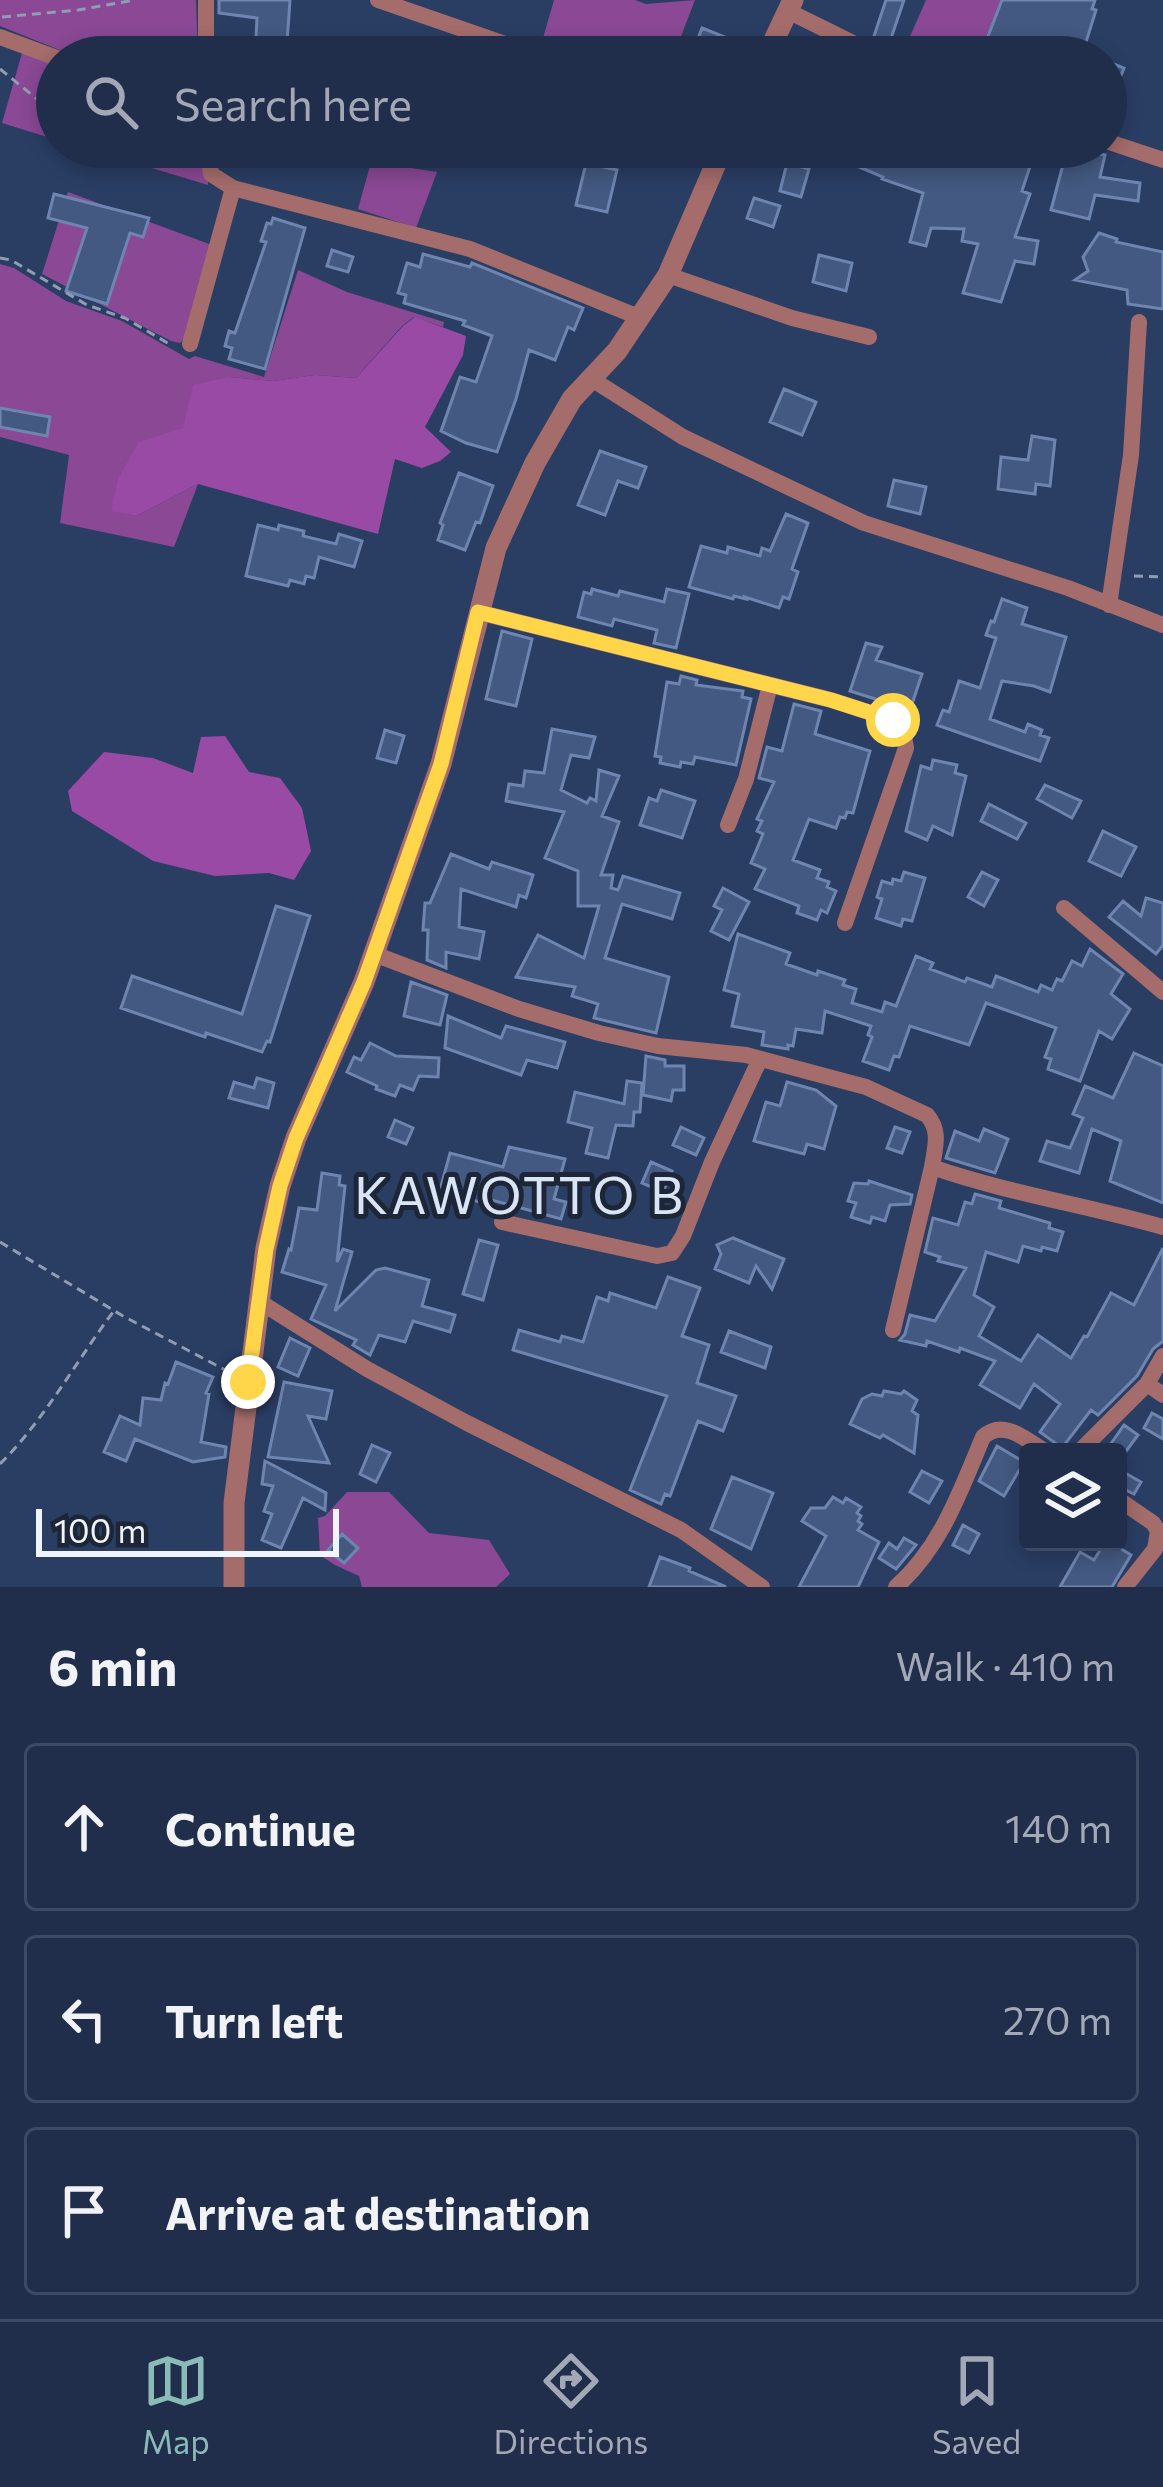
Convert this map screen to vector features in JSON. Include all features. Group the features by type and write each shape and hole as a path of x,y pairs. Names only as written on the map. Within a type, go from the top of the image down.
{"street":[{"path":"206,0 206,36"},
{"path":"378,0 482,36"},
{"path":"776,36 790,6 844,36"},
{"path":"0,38 36,51"},
{"path":"1127,148 1163,160"},
{"path":"208,168 219,182 233,188 470,249 641,318"},
{"path":"234,1587 234,1503 266,1249 296,1138 374,954 441,764 496,548 535,463 572,399 616,351 668,275 714,168"},
{"path":"190,344 233,188"},
{"path":"668,275 792,318 868,337"},
{"path":"1108,605 1131,455 1138,322"},
{"path":"590,378 683,436 864,523 1068,588 1163,625"},
{"path":"478,612 831,700 893,720 906,741 845,922"},
{"path":"728,825 746,779 770,685"},
{"path":"1064,908 1163,992"},
{"path":"374,954 519,1009 599,1033 760,1059 866,1087 927,1115 937,1133 932,1167 893,1330"},
{"path":"502,1222 657,1256 671,1253 683,1236 760,1059"},
{"path":"932,1167 1163,1227"},
{"path":"260,1302 447,1413 681,1530 762,1587"},
{"path":"1088,1443 1147,1384 1163,1356"},
{"path":"1147,1384 1163,1395"},
{"path":"896,1587 922,1562 947,1522 983,1437 990,1430 1010,1430 1031,1443"},
{"path":"1125,1587 1155,1549 1158,1531 1127,1505"}],"path":[{"path":"0,18 135,0"},
{"path":"0,69 36,98"},
{"path":"0,258 87,305 125,317 168,344 180,348 190,344"},
{"path":"1115,574 1163,577"},
{"path":"0,1242 248,1382"},
{"path":"0,1464 46,1412 114,1310"}],"shaded area":[{"path":"0,0 196,0 197,36 36,36 36,40 0,26"},
{"path":"554,0 646,4 695,0 681,36 544,36"},
{"path":"926,0 1027,0 1014,36 910,36"},
{"path":"22,53 36,58 36,134 2,123"},
{"path":"152,168 207,168 208,185"},
{"path":"369,168 437,172 416,228 358,209"},
{"path":"68,192 212,245 180,343 42,274"},
{"path":"0,264 66,301 122,321 189,359 195,356 264,377 298,270 347,292 444,322 443,327 414,317 356,378 315,375 273,381 229,377 111,510 136,516 198,484 174,547 60,523 69,455 0,437"},
{"path":"415,317 466,336 463,355 425,427 451,452 422,468 395,459 378,534 198,484 136,516 111,511 118,479 139,442 183,428 193,385 229,377 273,381 315,375 356,378"},
{"path":"225,736 249,772 280,778 302,808 311,851 294,880 269,873 215,876 153,861 72,811 68,791 104,752 153,758 193,773 201,737"},
{"path":"347,1492 389,1492 429,1533 489,1540 510,1574 496,1587 362,1587 359,1576 320,1555 318,1518"}],"building":[{"path":"219,0 290,0 287,36 256,36 257,18 219,13"},
{"path":"886,0 904,0 892,36 874,36"},
{"path":"1002,0 1095,0 1088,36 988,36"},
{"path":"702,28 722,36 699,36"},
{"path":"585,168 617,170 607,212 576,205"},
{"path":"786,168 809,169 801,197 780,191"},
{"path":"862,168 1029,168 1022,191 1030,194 1015,237 1038,241 1034,264 1015,261 1001,302 963,293 978,244 962,241 964,229 931,228 926,246 910,242 923,193"},
{"path":"1062,168 1102,168 1100,177 1140,183 1138,201 1095,195 1089,219 1051,210"},
{"path":"54,194 149,218 143,237 130,233 107,304 66,291 87,228 48,218"},
{"path":"754,198 780,206 773,227 747,218"},
{"path":"273,218 305,228 265,369 229,359 232,348 225,346 229,331 235,333 266,242 261,241"},
{"path":"1099,233 1116,242 1163,252 1163,309 1128,304 1127,290 1075,280 1088,271 1083,257"},
{"path":"332,250 353,257 348,272 327,266"},
{"path":"423,254 470,267 472,263 583,308 574,330 568,327 555,360 529,350 497,452 441,431 460,377 476,382 492,336 463,325 465,321 404,303 406,295 398,293 407,263 420,267"},
{"path":"819,255 852,263 846,291 813,282"},
{"path":"784,389 816,402 802,435 770,422"},
{"path":"0,408 50,417 47,436 0,427"},
{"path":"1032,436 1055,440 1050,486 1036,484 1035,494 998,489 1001,457 1028,460"},
{"path":"600,451 646,467 638,488 618,481 605,515 578,505"},
{"path":"459,473 493,486 465,550 438,540"},
{"path":"894,480 926,487 920,514 888,506"},
{"path":"786,514 808,523 792,569 798,572 789,599 783,597 779,608 689,587 701,546 760,556 762,548 770,551"},
{"path":"258,525 304,531 303,536 336,544 339,534 362,541 354,567 319,557 314,578 306,576 304,584 290,580 288,586 246,576"},
{"path":"592,589 664,602 667,589 689,594 676,648 654,643 657,630 614,619 612,626 578,617 584,592 591,594"},
{"path":"1002,599 1027,608 1022,624 1066,637 1050,692 1002,681 990,719 1025,732 1028,724 1042,730 1040,735 1049,738 1040,761 937,725 943,710 949,712 959,681 980,688 996,638 986,635"},
{"path":"502,631 532,639 516,706 486,699"},
{"path":"866,643 882,647 876,660 922,674 910,710 850,691"},
{"path":"681,676 697,680 696,685 743,691 742,697 751,699 736,765 695,757 693,764 681,762 680,767 660,763 661,757 655,756 667,682 679,684"},
{"path":"794,704 821,711 815,734 870,751 853,813 840,817 836,828 809,819 793,860 820,870 817,878 836,891 827,913 821,910 817,920 797,913 799,906 755,889 765,869 751,863 763,834 757,831 762,821 757,819 774,782 759,778 767,747 782,751"},
{"path":"552,729 595,737 589,758 571,755 561,790 587,803 590,798 596,801 599,770 619,776 602,816 619,822 601,875 613,875 611,888 618,890 623,876 680,893 672,919 622,904 605,958 669,977 656,1033 594,1018 598,1004 572,996 575,987 516,977 538,935 584,958 599,906 578,906 578,871 545,858 564,812 506,801 509,784 523,786 525,771 544,773"},
{"path":"385,730 404,736 396,763 377,758"},
{"path":"933,760 957,765 955,773 966,776 952,835 933,826 927,840 906,831 921,766 931,769"},
{"path":"1045,785 1081,801 1072,818 1037,799"},
{"path":"661,790 695,801 682,838 640,825 649,798 657,801"},
{"path":"989,804 1026,823 1017,839 981,821"},
{"path":"1103,831 1136,847 1121,876 1089,861"},
{"path":"451,854 489,869 492,862 533,875 526,898 519,895 516,907 461,889 459,927 484,932 479,959 446,952 446,968 427,960 428,930 423,930 425,903 430,903"},
{"path":"904,872 925,878 912,921 903,919 901,926 876,918 882,899 877,897 882,881 901,881"},
{"path":"982,872 998,880 984,906 968,897"},
{"path":"723,888 749,902 729,940 711,931 722,910 714,906"},
{"path":"1146,898 1163,903 1163,945 1156,954 1109,917 1123,901 1141,916"},
{"path":"276,906 310,916 270,1042 262,1052 121,1008 132,976 242,1014"},
{"path":"738,934 790,953 786,964 845,980 843,985 856,989 852,1003 882,1012 885,1002 896,1006 916,956 933,963 930,969 965,982 967,978 992,987 996,976 1038,992 1041,985 1052,990 1057,979 1062,981 1072,961 1082,966 1090,949 1123,974 1111,994 1130,1009 1112,1039 1099,1031 1080,1081 1048,1069 1051,1059 1045,1057 1056,1028 986,1003 969,1045 910,1026 889,1070 863,1061 871,1026 825,1011 822,1033 796,1029 788,1049 762,1045 764,1032 732,1026 739,994 724,990"},
{"path":"411,982 447,995 440,1025 404,1016"},
{"path":"448,1016 501,1038 506,1026 565,1042 557,1068 527,1060 521,1075 445,1048"},
{"path":"370,1043 396,1056 439,1058 438,1077 419,1076 413,1090 400,1085 395,1096 376,1089 347,1072 354,1057 361,1060"},
{"path":"1134,1053 1163,1066 1163,1203 1110,1181 1121,1141 1092,1129 1079,1173 1040,1161 1047,1141 1070,1148 1083,1118 1073,1114 1085,1086 1113,1098"},
{"path":"646,1056 665,1060 665,1066 684,1066 684,1090 673,1090 671,1101 643,1095"},
{"path":"257,1078 274,1083 268,1108 229,1098 234,1082 254,1088"},
{"path":"627,1081 642,1083 640,1112 634,1112 633,1126 616,1125 608,1158 586,1153 592,1128 568,1122 575,1092 624,1104"},
{"path":"787,1082 816,1090 836,1106 824,1149 807,1144 804,1154 754,1141 766,1102 780,1106"},
{"path":"395,1120 413,1128 406,1144 388,1137"},
{"path":"681,1127 704,1138 696,1155 673,1145"},
{"path":"895,1127 910,1132 902,1153 887,1148"},
{"path":"984,1129 1008,1139 995,1173 946,1158 955,1131 979,1141"},
{"path":"509,1147 565,1159 554,1199 566,1202 561,1219 440,1190 450,1153 503,1167"},
{"path":"651,1162 672,1171 663,1192 642,1183"},
{"path":"322,1173 340,1176 339,1185 345,1186 337,1262 343,1249 352,1252 335,1311 376,1270 385,1268 429,1280 422,1306 455,1315 450,1332 413,1321 405,1342 379,1335 370,1355 353,1345 356,1340 311,1319 326,1285 282,1272 299,1208 317,1210"},
{"path":"869,1181 912,1195 910,1204 890,1205 885,1221 872,1217 870,1223 851,1217 856,1203 848,1201 854,1183"},
{"path":"975,1194 1001,1201 999,1208 1050,1223 1049,1228 1063,1232 1057,1251 1023,1246 1018,1262 986,1252 974,1295 994,1307 979,1336 1021,1361 1038,1335 1071,1358 1111,1293 1134,1305 1163,1248 1163,1341 1137,1376 1098,1415 1091,1410 1066,1443 1055,1443 1040,1432 1060,1404 1034,1384 1020,1408 980,1385 995,1361 960,1348 959,1352 927,1341 926,1346 900,1340 910,1315 935,1321 966,1268 938,1261 940,1257 925,1252 933,1218 958,1225 965,1202 972,1204"},
{"path":"733,1238 784,1259 772,1289 756,1266 749,1283 715,1269 721,1254 717,1245"},
{"path":"479,1240 498,1245 483,1300 463,1294"},
{"path":"668,1277 700,1288 682,1336 709,1345 697,1383 736,1396 723,1431 698,1421 670,1496 665,1494 661,1504 630,1490 667,1396 513,1350 519,1330 560,1342 562,1336 583,1342 597,1297 608,1301 610,1293 656,1308"},
{"path":"729,1331 771,1347 765,1368 721,1352"},
{"path":"290,1338 310,1348 298,1376 278,1367"},
{"path":"176,1362 213,1377 206,1393 201,1442 226,1447 225,1457 193,1462 135,1439 126,1461 104,1452 120,1416 140,1425 143,1398 161,1400"},
{"path":"284,1382 332,1391 326,1419 308,1416 329,1463 268,1457"},
{"path":"884,1391 904,1391 917,1400 912,1411 918,1415 914,1453 883,1435 880,1438 850,1424 862,1399 882,1396"},
{"path":"1152,1413 1163,1419 1163,1439 1144,1428"},
{"path":"1124,1425 1138,1435 1127,1450 1127,1443 1111,1443"},
{"path":"372,1445 390,1453 376,1482 360,1474"},
{"path":"997,1446 1019,1459 1019,1470 1004,1496 979,1481"},
{"path":"265,1461 326,1493 325,1510 303,1498 281,1548 262,1540 272,1514 264,1511 273,1486 262,1484"},
{"path":"922,1471 942,1481 929,1503 910,1492"},
{"path":"1127,1474 1141,1482 1134,1494 1127,1490"},
{"path":"732,1477 773,1493 751,1549 711,1529"},
{"path":"833,1497 861,1507 858,1530 879,1542 858,1587 799,1587 826,1536 802,1521 811,1508 825,1508"},
{"path":"963,1525 979,1534 969,1553 953,1545"},
{"path":"342,1534 358,1548 344,1563 328,1550"},
{"path":"904,1538 916,1545 896,1569 879,1558 889,1543 897,1549"},
{"path":"1100,1551 1131,1555 1112,1587 1060,1587 1080,1552 1094,1560"},
{"path":"660,1557 690,1568 726,1587 649,1587"}],"district":[{"name":"KAWOTTO B","path":"520,1193"}],"route":[{"path":"248,1382 266,1249 280,1186 364,982 441,764 478,612 831,700 893,720"}]}
